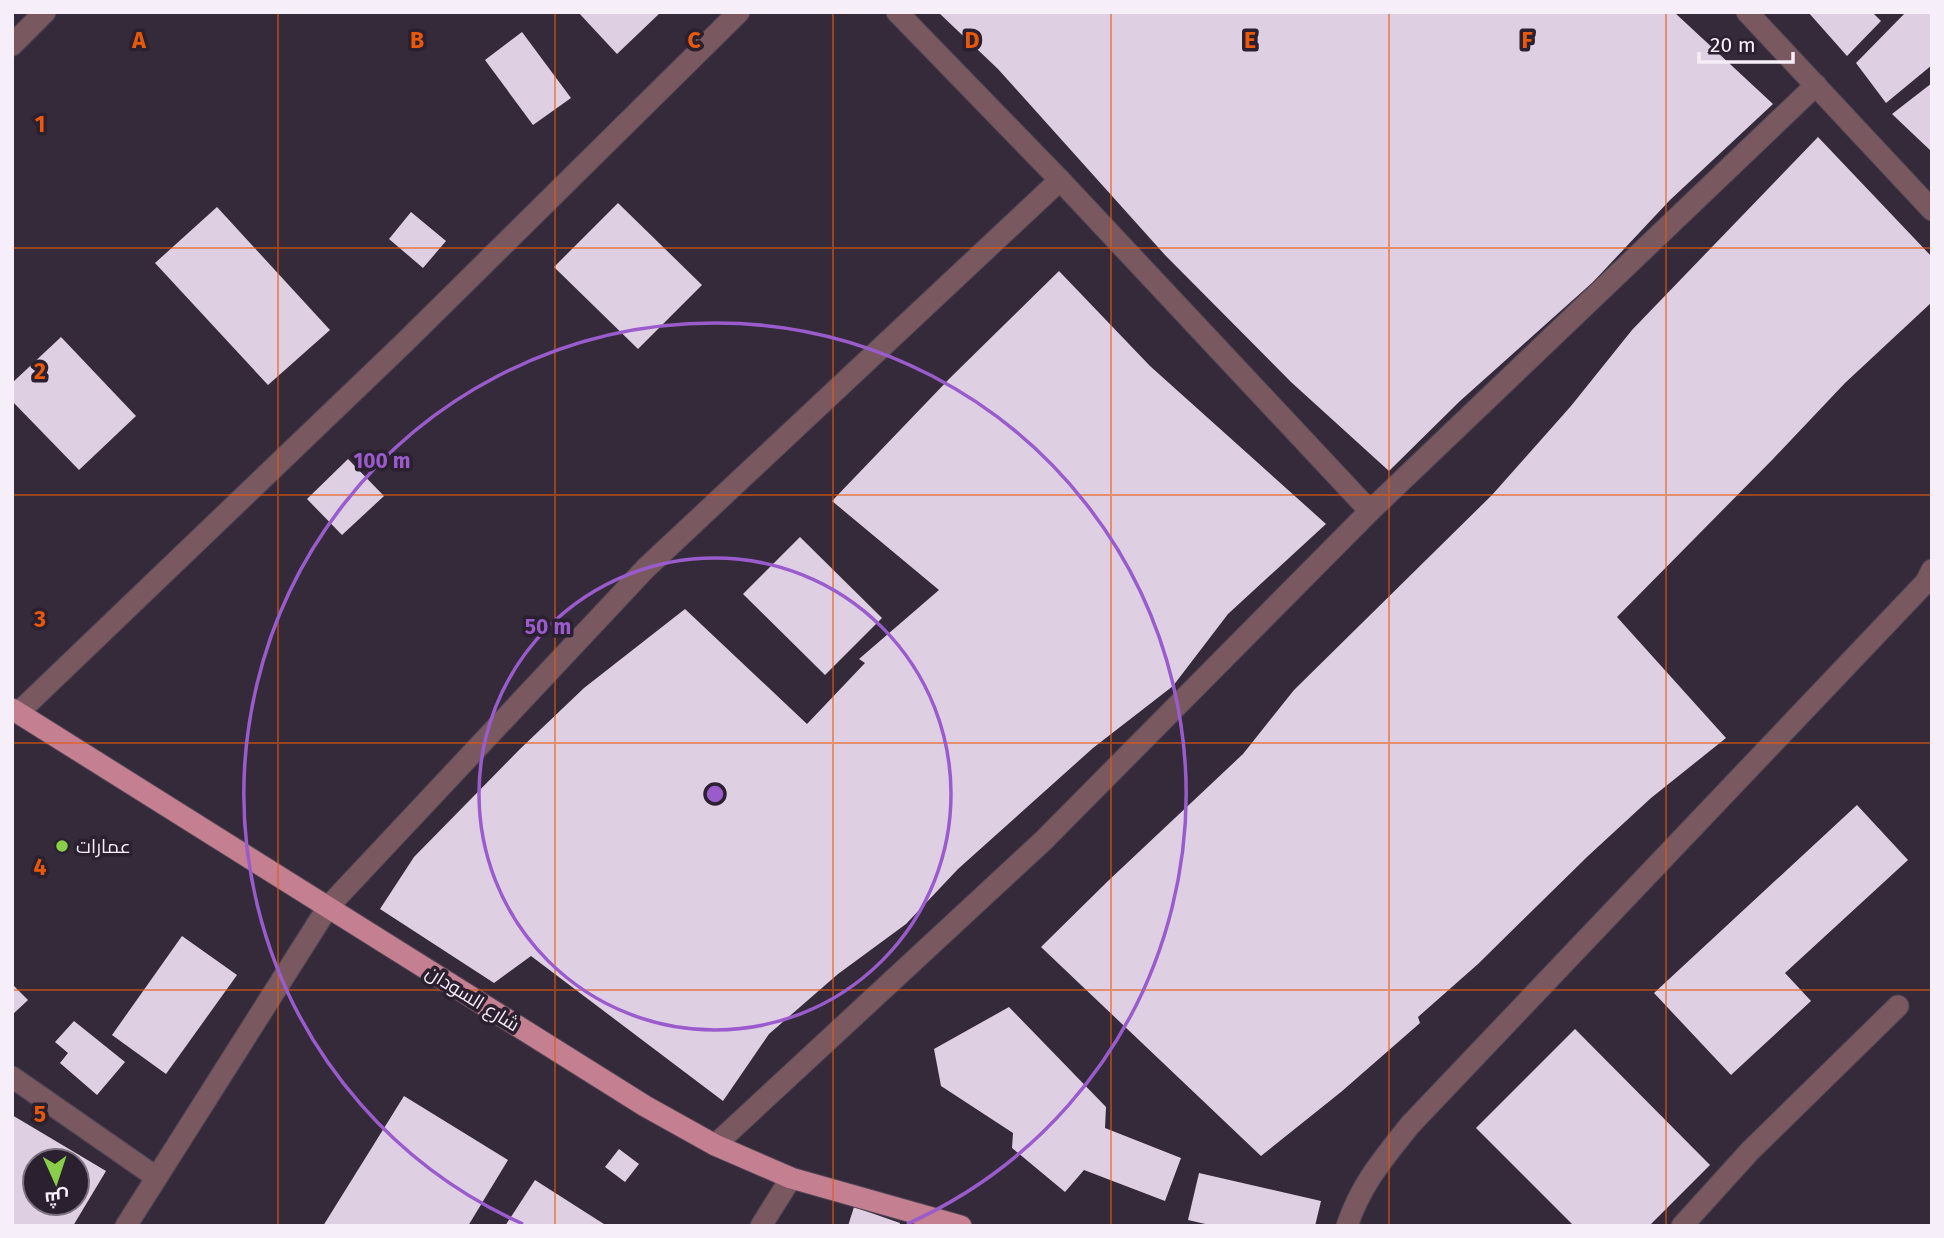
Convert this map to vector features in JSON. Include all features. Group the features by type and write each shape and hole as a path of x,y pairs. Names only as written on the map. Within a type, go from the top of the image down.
{"main road":[{"name":"شارع السودان","path":"15,711 645,1106 715,1144 791,1178 961,1226"}],"street":[{"path":"12,45 45,12"},
{"path":"15,711 404,343 739,12"},
{"path":"897,12 1060,180 1370,511"},
{"path":"1746,12 1932,210"},
{"path":"715,1144 1043,841 1370,511 1816,85"},
{"path":"125,1226 328,907 646,568 1060,180"},
{"path":"1347,1226 1356,1199 1376,1168 1410,1125 1926,582 1932,570"},
{"path":"1682,1226 1750,1151 1898,1006"},
{"path":"12,1077 156,1177"},
{"path":"761,1226 791,1178"}],"building":[{"path":"578,12 661,12 617,54"},
{"path":"938,12 1674,12 1773,104 1670,200 1593,282 1460,401 1389,471 1291,382 1165,255 998,69"},
{"path":"1808,12 1872,12 1881,21 1847,56"},
{"path":"1906,12 1932,12 1932,65 1886,103 1856,63"},
{"path":"522,32 571,98 533,125 485,60"},
{"path":"1932,83 1932,152 1892,114"},
{"path":"1818,137 1932,257 1932,302 1845,383 1617,617 1726,738 1651,798 1588,856 1478,964 1418,1017 1420,1023 1341,1092 1261,1156 1041,947 1243,754 1294,690 1492,495 1571,406 1632,330"},
{"path":"618,203 702,285 638,349 554,267"},
{"path":"217,207 330,330 268,385 155,263"},
{"path":"411,212 446,241 423,268 389,239"},
{"path":"1059,271 1150,366 1326,524 1228,614 1173,686 1093,748 958,869 906,924 838,974 769,1034 723,1101 531,956 494,983 380,909 414,857 520,749 584,688 685,609 807,724 865,663 859,659 939,590 832,501 950,378"},
{"path":"61,337 136,416 79,470 12,401 12,383"},
{"path":"348,459 384,496 342,535 307,499"},
{"path":"800,537 882,618 825,675 743,594"},
{"path":"1857,805 1908,860 1785,973 1811,1001 1731,1075 1654,993"},
{"path":"182,936 237,975 166,1074 112,1035"},
{"path":"12,984 28,1000 12,1015"},
{"path":"1009,1007 1106,1107 1105,1128 1181,1158 1165,1201 1084,1170 1065,1192 1012,1148 1013,1133 941,1086 934,1049"},
{"path":"74,1021 125,1062 97,1095 60,1063 68,1053 55,1042"},
{"path":"1575,1029 1710,1165 1649,1226 1574,1226 1476,1128"},
{"path":"404,1096 508,1160 468,1226 323,1226"},
{"path":"12,1115 66,1147 21,1147 21,1217 78,1217 73,1226 12,1226"},
{"path":"619,1149 639,1164 625,1182 605,1167"},
{"path":"91,1162 106,1171 91,1196"},
{"path":"1199,1173 1321,1201 1315,1226 1214,1226 1188,1220"},
{"path":"535,1180 607,1226 505,1226"},
{"path":"854,1207 900,1223 899,1226 848,1226"}],"place":[{"name":"عمارات","path":"62,846"}]}
